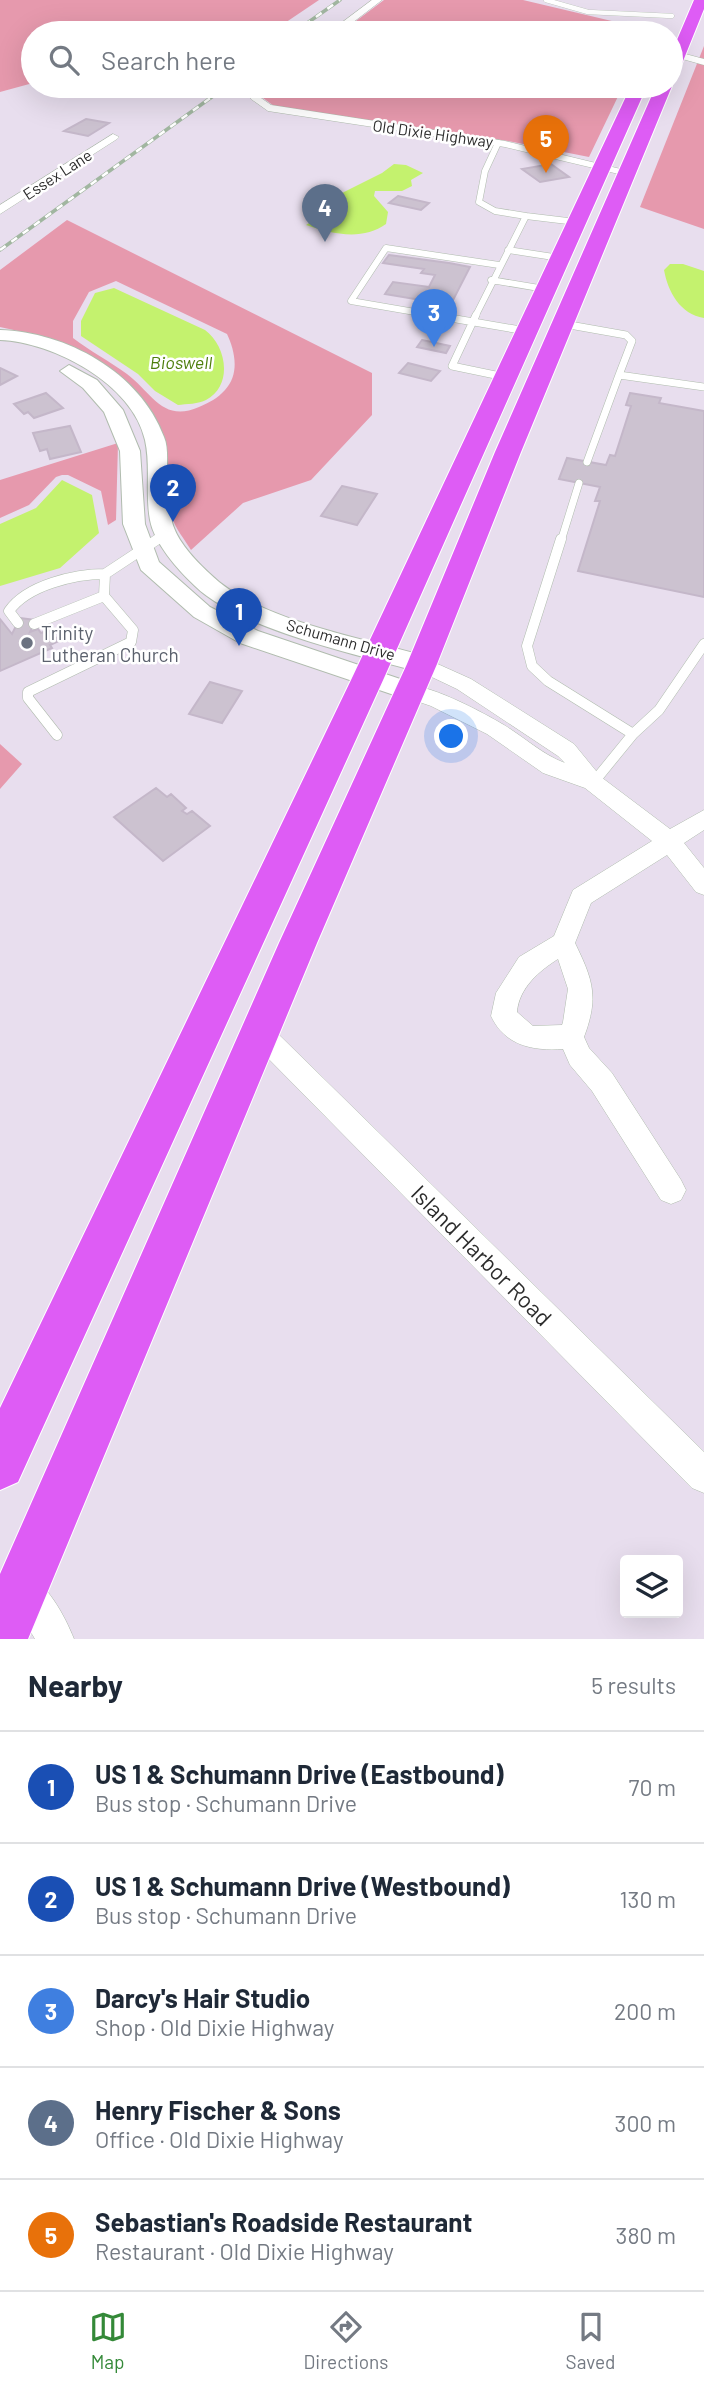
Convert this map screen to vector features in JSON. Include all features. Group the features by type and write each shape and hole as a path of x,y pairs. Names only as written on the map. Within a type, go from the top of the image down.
{"main road":[{"path":"683,46 698,20 701,0"},
{"path":"676,9 698,20"},
{"path":"0,1464 374,664 633,98"},
{"path":"0,1639 416,677 508,452 659,98"}],"street":[{"path":"350,21 378,0"},
{"path":"683,56 704,62"},
{"name":"Old Dixie Highway","path":"256,98 268,108 498,143 628,172"},
{"name":"Essex Lane","path":"0,210 113,137"},
{"name":"Schumann Drive","path":"0,335 26,336 80,357 116,382 137,404 155,439 161,522 166,534 181,557 219,594 261,616 374,664"},
{"name":"Schumann Drive","path":"0,340 54,362 90,384 113,410 130,451 134,524 141,548 149,565 202,612 249,637 374,664 416,677"},
{"path":"416,677 438,701 495,729 551,767 593,783"},
{"path":"416,677 464,684 566,750 593,783 669,841 704,885"},
{"path":"571,1037 538,1040 518,1033 504,1016 505,1001 528,965 563,943 582,897 704,819"},
{"path":"563,943 583,987 577,1022 571,1037 579,1056 602,1082 671,1190"},
{"name":"Island Harbor Road","path":"260,1033 704,1476"},
{"path":"22,1588 56,1639"}],"lane":[{"path":"546,0 607,14 676,9"},
{"path":"574,8 580,0"},
{"path":"498,143 485,171 479,202 482,206 496,211 576,222"},
{"path":"505,377 452,366 491,280 526,216"},
{"path":"499,265 386,248 351,301 526,331"},
{"path":"508,250 560,258"},
{"path":"491,280 545,289"},
{"path":"564,324 626,335 632,341 587,462"},
{"path":"619,375 704,387"},
{"path":"579,483 527,646 532,666 548,681 634,734"},
{"path":"18,623 9,611 11,605 20,599 78,576 94,572 105,573 166,534"},
{"path":"57,735 28,698 28,692 131,642 133,630 104,596 105,573"},
{"path":"34,624 104,596"},
{"path":"593,783 634,734 659,710 704,644"}],"shaded area":[{"path":"0,0 319,0 288,21 21,21 21,86 0,92"},
{"path":"384,0 523,0 612,21 356,21"},
{"path":"704,46 704,229 640,207"},
{"path":"263,98 617,98 589,157 508,141 274,106"},
{"path":"67,220 372,373 372,415 311,480 243,503 191,550 172,517 163,437 147,405 132,386 92,358 46,339 0,327 0,270","holes":["116,281 227,334 235,362 230,384 210,402 187,411 176,411 159,404 127,374 73,338 73,321 89,292"]},
{"path":"118,443 116,520 108,525 101,491 68,475 56,477 29,505 0,518 0,480"},
{"path":"0,744 22,764 0,789"}],"water":[{"path":"394,164 406,165 423,173 411,180 412,186 402,191 375,191 374,196 388,212 386,224 367,233 357,234 336,233 306,225 317,218 316,212 334,197 382,173"},
{"path":"670,264 683,264 704,271 704,318 688,312 676,301 664,270"},
{"name":"Bioswell","path":"114,288 205,330 212,337 218,345 224,365 221,385 215,393 203,401 178,405 81,336 81,321 95,293"},
{"path":"62,480 92,495 99,533 60,568 0,586 0,524 36,508"}],"building":[{"path":"86,119 109,123 88,136 64,131"},
{"path":"551,164 569,177 540,182 522,169"},
{"path":"398,196 429,203 421,210 389,203"},
{"path":"389,255 470,267 448,310 418,305 421,300 385,294 393,282 429,287 435,275 421,273 424,269 383,263"},
{"path":"422,340 450,346 446,353 417,347"},
{"path":"408,363 440,371 431,381 399,373"},
{"path":"0,368 17,376 0,385"},
{"path":"46,393 63,408 34,418 28,412 24,414 14,404"},
{"path":"630,393 661,398 659,403 704,411 704,597 578,571 600,501 595,501 600,487 559,479 567,458 606,465 610,455 615,456 631,406 626,405"},
{"path":"70,426 81,452 50,459 47,449 40,451 33,433"},
{"path":"342,486 377,494 357,525 321,516"},
{"name":"Trinity Lutheran Church","path":"20,618 36,620 30,632 38,629 41,633 49,630 59,641 50,645 52,648 0,671 0,619 12,634"},
{"path":"210,682 242,691 222,723 189,714"},
{"path":"156,788 167,797 171,794 186,808 182,811 187,814 192,811 210,826 163,861 114,817"}],"railway":[{"path":"310,21 340,0"},
{"path":"0,250 210,98"}],"place":[{"name":"Sebastian's Roadside Restaurant","path":"546,173"},
{"name":"Henry Fischer & Sons","path":"325,242"},
{"name":"Darcy's Hair Studio","path":"434,347"},
{"name":"US 1 & Schumann Drive (Westbound)","path":"173,522"},
{"name":"Trinity Lutheran Church","path":"27,643"},
{"name":"US 1 & Schumann Drive (Eastbound)","path":"239,646"}]}
